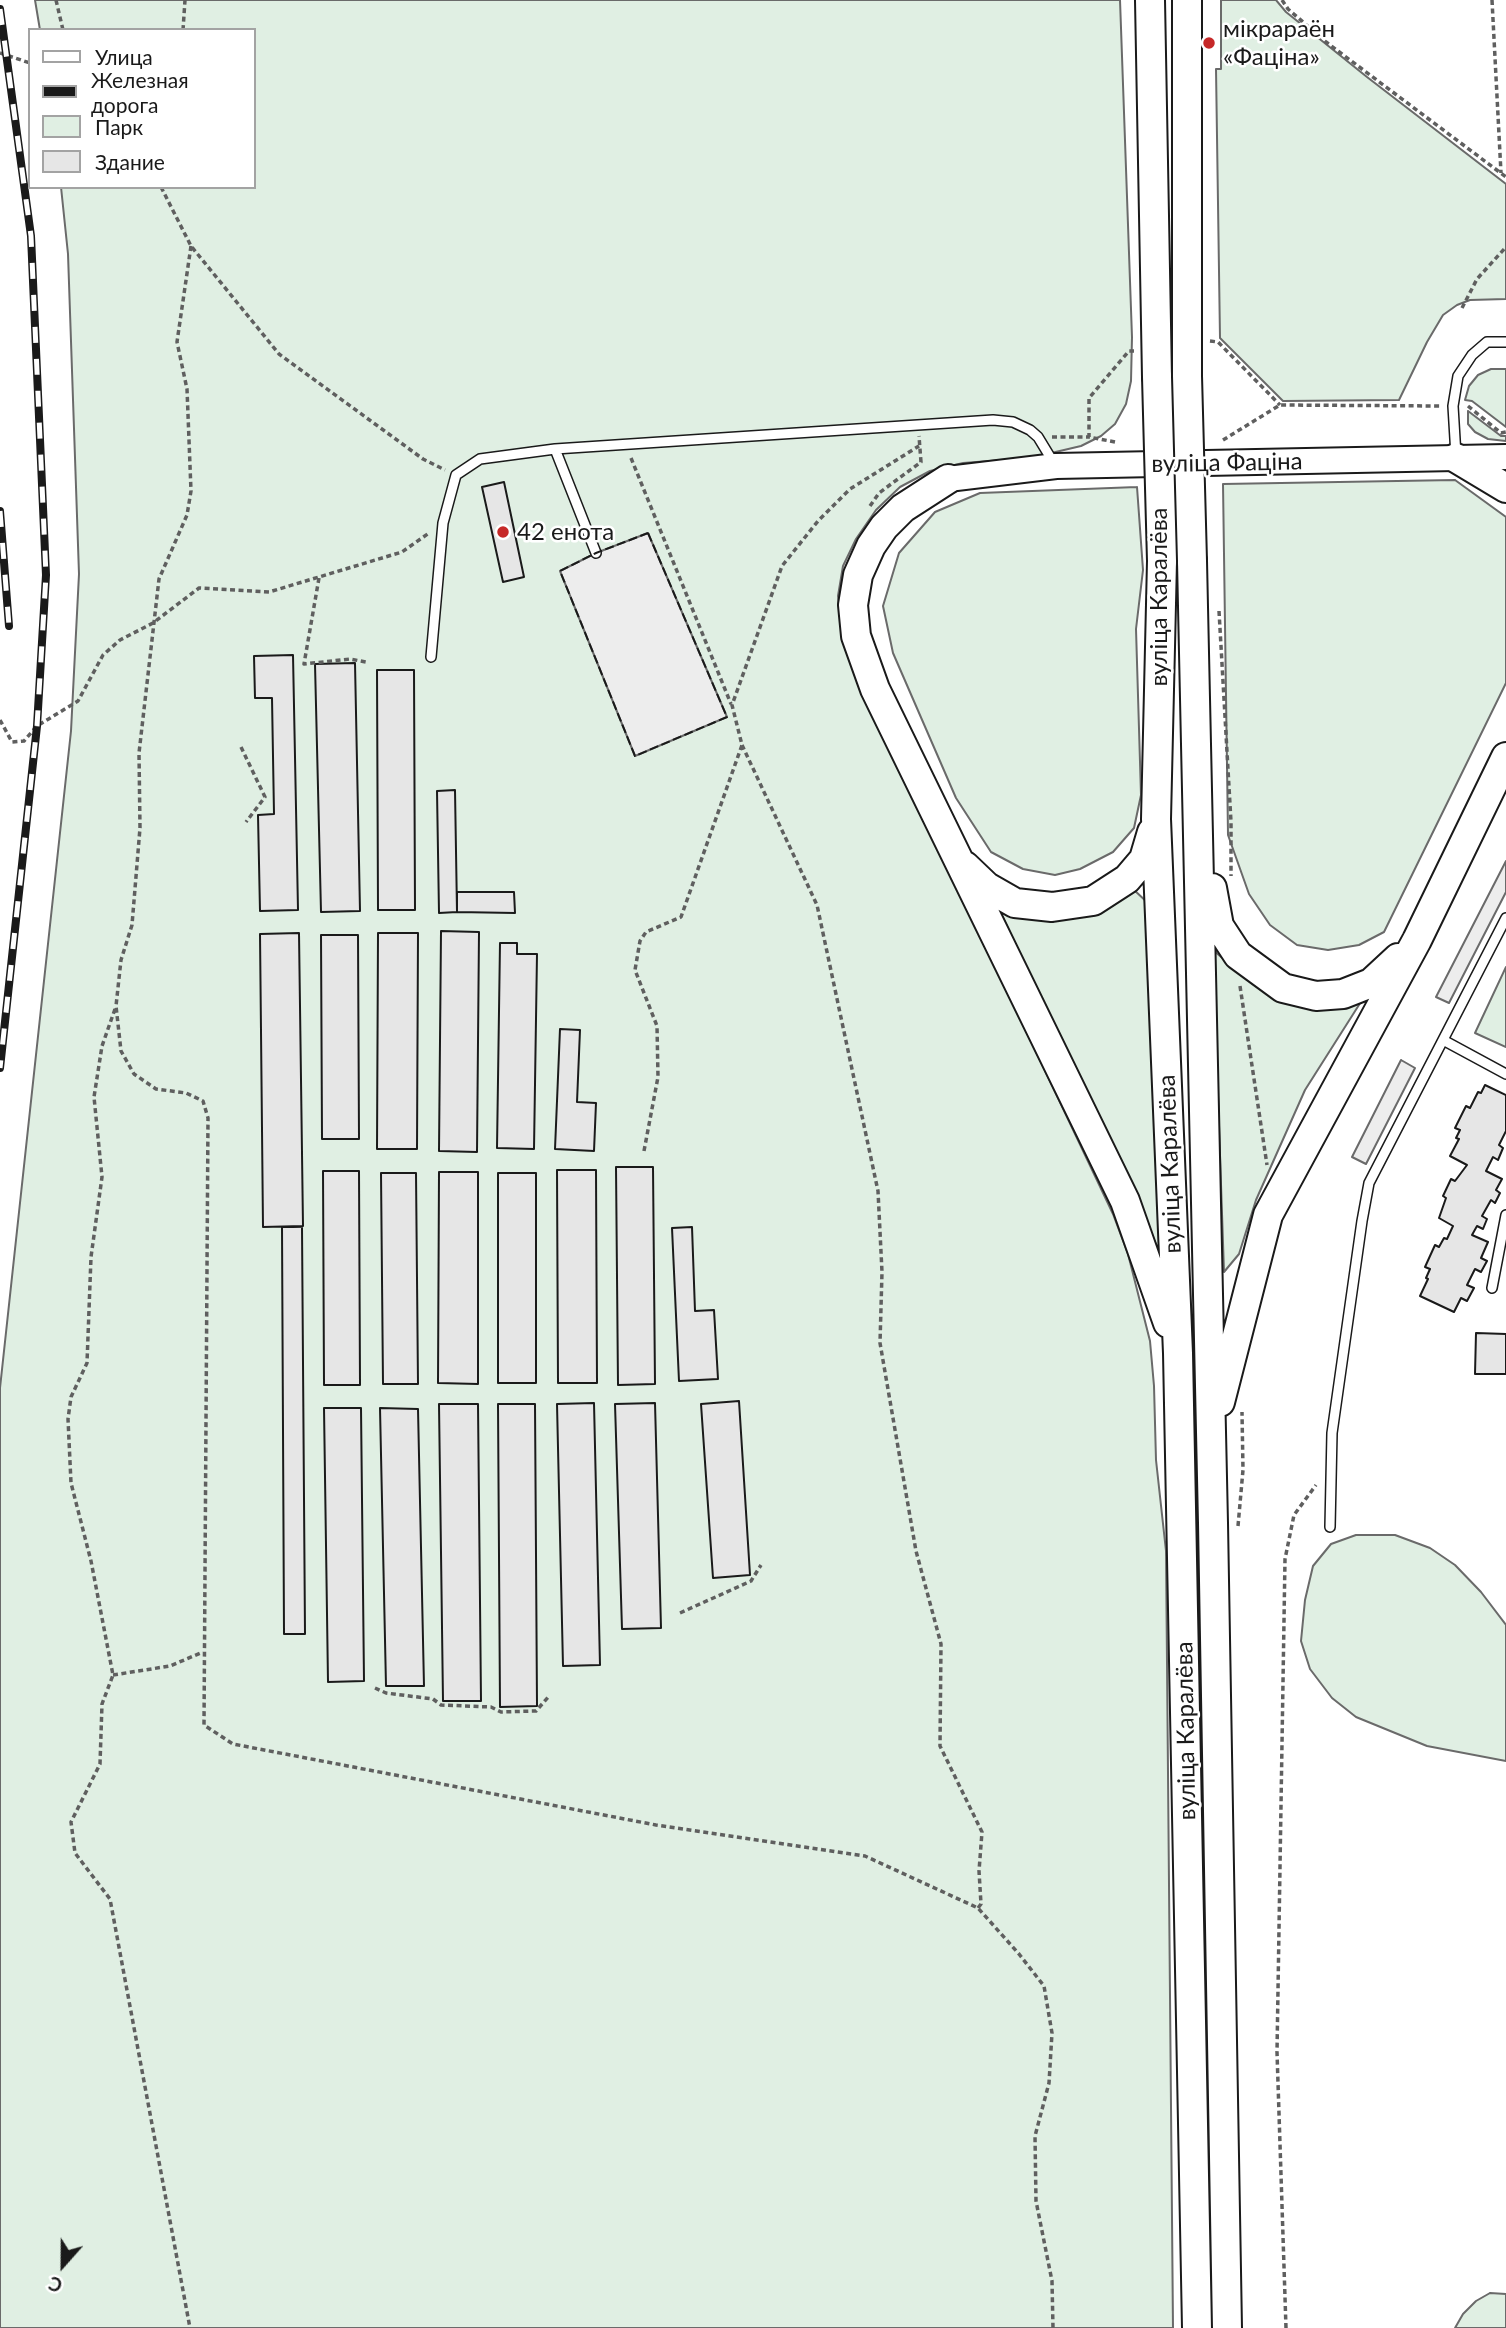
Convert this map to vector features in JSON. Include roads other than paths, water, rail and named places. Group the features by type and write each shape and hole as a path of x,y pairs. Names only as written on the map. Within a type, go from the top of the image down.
{"main road":[{"name":"вуліца Каралёва","path":"1150,0 1162,561 1156,819 1178,1353 1197,2328"},
{"name":"вуліца Каралёва","path":"1187,0 1187,376 1211,1436 1227,2328"},
{"name":"вуліца Фаціна","path":"948,480 1056,466 1506,457"},
{"path":"1457,458 1506,488"},
{"path":"948,480 903,508 884,527 871,546 858,575 853,605 856,636 875,689 1125,1201 1178,1353"},
{"path":"1211,1436 1268,1215 1417,940 1506,757"},
{"path":"1198,813 1219,926 1238,955 1283,988 1317,996 1343,994 1371,983 1417,940"},
{"path":"955,857 987,887 1015,903 1052,907 1093,901 1127,879 1144,859 1156,819"}],"lane":[{"path":"1457,458 1452,406 1458,376 1472,355 1487,342 1506,342"},
{"path":"430,657 443,523 456,475 480,459 555,449 993,420 1013,422 1030,430 1038,437 1056,466"},
{"path":"555,449 596,553"},
{"path":"1330,1527 1332,1433 1369,1184 1506,918"},
{"path":"1443,1040 1506,1074"},
{"path":"1492,1288 1506,1215"}],"railway":[{"path":"0,9 31,236 46,575 37,726 0,1068"},
{"path":"0,511 9,626"}],"place":[{"name":"мікрараён «Фаціна»","path":"1209,43"},
{"name":"42 енота","path":"503,532"}]}
